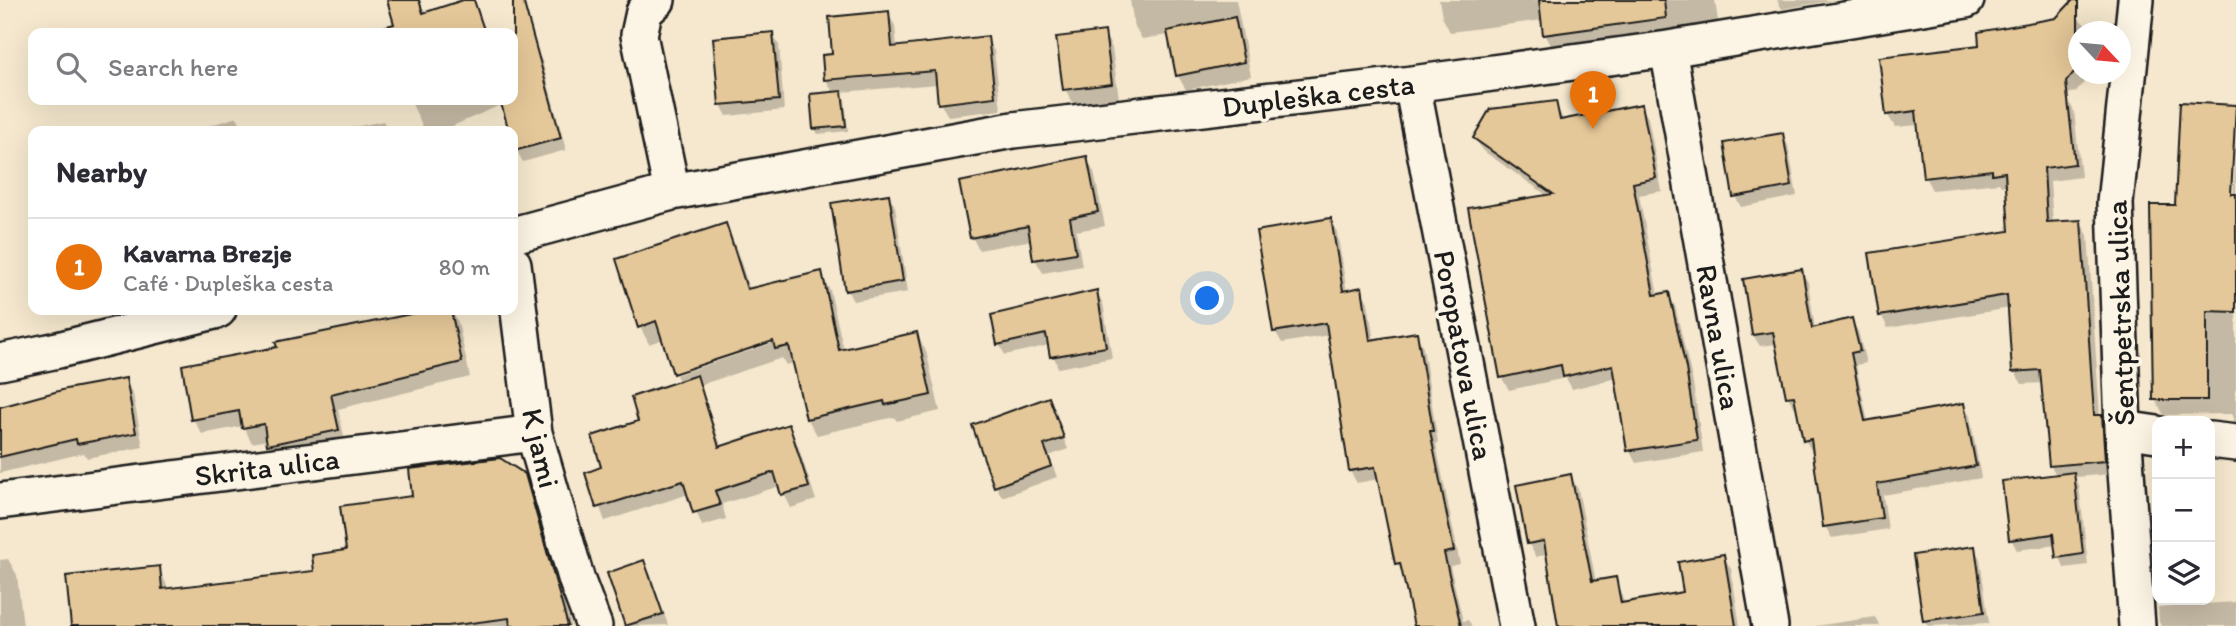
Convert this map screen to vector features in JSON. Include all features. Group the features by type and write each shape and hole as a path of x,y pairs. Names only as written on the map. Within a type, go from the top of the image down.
{"street":[{"path":"657,0 644,12 639,35 672,192"},
{"name":"Dupleška cesta","path":"518,234 672,192 1013,130 1412,85 1668,49 1966,0"},
{"name":"Šentpetrska ulica","path":"2136,0 2115,204 2123,429 2137,626"},
{"name":"Ravna ulica","path":"1668,49 1770,626"},
{"name":"Poropatova ulica","path":"1412,85 1517,626"},
{"name":"K jami","path":"518,304 534,433 576,581 594,626"},
{"path":"0,362 198,315"},
{"path":"2123,429 2152,433"},
{"name":"Skrita ulica","path":"0,502 534,433"},
{"path":"2215,441 2236,443"}],"building":[{"path":"387,0 419,0 423,13 463,0 474,0 483,28 380,28 394,24"},
{"path":"513,0 523,0 561,138 518,150 518,126 508,126 501,105 518,105 518,28 513,28"},
{"path":"1539,0 1664,0 1666,18 1543,35"},
{"path":"2073,0 2078,0 2078,21 2068,21 2066,82 2075,164 2044,168 2047,222 2081,220 2094,415 2102,415 2105,461 2049,466 2040,370 2012,372 2007,295 1879,316 1869,253 2009,231 2005,172 1992,174 1992,170 1923,178 1916,111 1886,115 1879,57 1979,45 1978,32 2056,18"},
{"path":"889,11 892,47 988,36 995,97 938,104 935,71 824,80 822,55 832,54 829,17"},
{"path":"1235,17 1244,62 1176,76 1167,31"},
{"path":"1105,31 1112,84 1063,90 1056,37"},
{"path":"773,32 779,100 719,105 713,38"},
{"path":"842,91 846,126 813,129 810,94"},
{"path":"1556,101 1560,120 1642,104 1656,178 1633,183 1654,295 1669,292 1686,368 1697,440 1627,451 1613,365 1563,377 1561,365 1500,378 1468,208 1553,194 1473,138 1490,109"},
{"path":"2180,102 2236,105 2231,194 2236,194 2236,312 2207,311 2207,400 2153,400 2150,205 2175,205"},
{"path":"1783,133 1792,186 1733,197 1724,143"},
{"path":"1087,156 1098,212 1070,218 1076,253 1033,260 1028,226 970,238 959,182"},
{"path":"889,194 903,281 845,291 831,203"},
{"path":"1331,218 1343,291 1362,287 1370,340 1417,332 1433,431 1430,431 1454,551 1444,553 1461,626 1414,626 1400,563 1395,564 1375,467 1349,471 1326,323 1273,332 1256,231"},
{"path":"726,223 747,289 822,271 839,350 917,332 931,395 885,405 884,401 806,419 789,346 775,349 773,341 673,374 656,321 638,328 616,259"},
{"path":"1802,269 1812,328 1852,318 1860,351 1851,353 1865,421 1964,403 1976,466 1877,484 1882,518 1823,527 1811,439 1803,441 1794,396 1786,397 1773,332 1752,335 1743,279"},
{"path":"1097,290 1106,347 1050,357 1046,334 997,345 991,315"},
{"path":"406,315 452,315 462,362 331,394 339,430 267,445 264,424 242,428 239,411 191,420 182,365 277,347 275,342"},
{"path":"697,375 719,447 789,424 809,487 781,495 774,472 715,491 720,505 693,513 683,481 596,508 585,473 601,467 592,436 638,421 631,397"},
{"path":"126,378 136,433 77,444 76,439 0,457 0,407 66,389"},
{"path":"1049,397 1064,438 1044,445 1052,466 994,487 972,425"},
{"path":"500,458 525,474 568,626 510,626 509,618 448,626 71,626 66,576 160,566 162,589 314,571 312,555 346,550 340,506 412,496 409,469"},
{"path":"2074,472 2083,554 2056,558 2053,534 2009,540 2002,481"},
{"path":"1571,474 1592,581 1616,577 1621,603 1683,592 1678,562 1724,554 1736,626 1558,626 1544,541 1527,544 1516,485"},
{"path":"1975,546 1984,612 1923,621 1913,555"},
{"path":"644,560 663,614 625,626 607,573"}],"place":[{"name":"Kavarna Brezje","path":"1593,129"}]}
